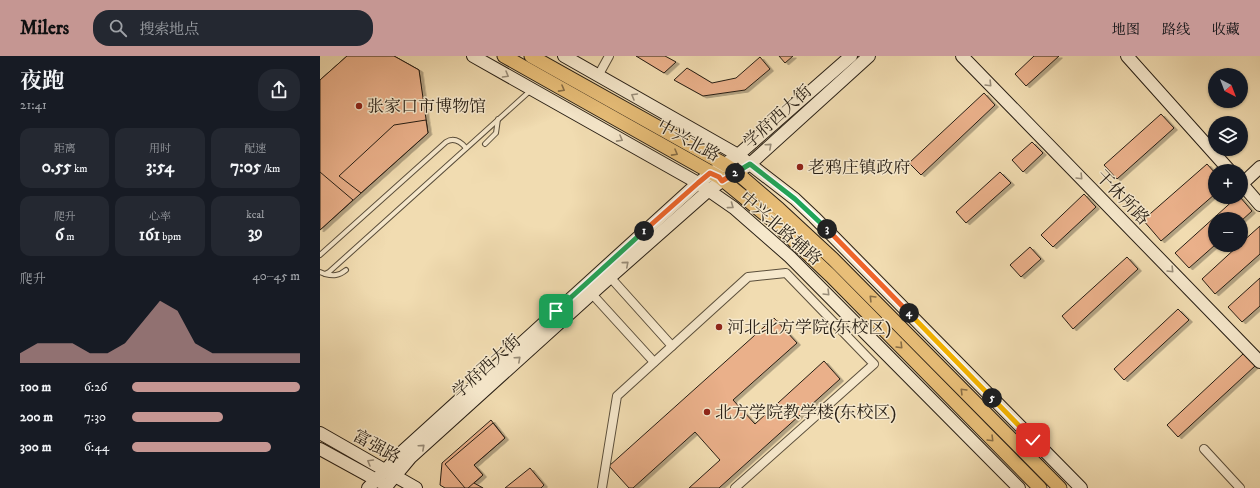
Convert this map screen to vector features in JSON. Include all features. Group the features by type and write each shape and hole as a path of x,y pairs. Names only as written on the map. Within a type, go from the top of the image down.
{"main road":[{"name":"中兴北路","path":"504,56 719,177 722,181 772,220 831,276 1040,488"},
{"name":"中兴北路","path":"531,56 736,172 834,259 1060,488"}],"street":[{"name":"中兴北路辅路","path":"473,56 698,183 734,208 790,257 1019,488"},
{"name":"中兴北路辅路","path":"564,56 738,155 795,199 1081,488"},
{"path":"598,76 609,56"},
{"name":"学府西大街","path":"381,486 403,451 698,183 710,173 738,155 851,56"},
{"name":"学府西大街","path":"390,473 411,457 610,277 709,190 750,164 869,56"},
{"name":"干休所路","path":"962,56 1260,362"},
{"path":"1126,56 1224,164"},
{"path":"1248,178 1260,167"},
{"path":"1248,192 1260,205"},
{"path":"602,488 617,396 748,276 786,273 874,364 735,488"},
{"path":"610,277 672,346"},
{"path":"592,294 654,362"},
{"name":"富强路","path":"320,433 416,488"},
{"name":"富强路","path":"320,448 381,486"},
{"path":"1204,449 1240,488"}],"lane":[{"path":"322,273 466,148 531,89"},
{"path":"485,144 496,133 498,119"},
{"path":"320,255 446,142 456,140 466,148"},
{"path":"322,273 335,276 346,270"}],"building":[{"name":"张家口市博物馆","path":"347,56 394,56 419,70 422,94 336,138 320,118 320,80"},
{"path":"347,56 394,56 419,70 428,133 320,230 320,80"},
{"path":"636,56 665,56 676,62 664,73"},
{"path":"779,56 793,56 785,63"},
{"path":"1034,56 1059,56 1026,86 1015,74"},
{"path":"760,57 770,69 745,90 703,96 674,80 687,68 712,83 736,78"},
{"path":"984,93 995,105 921,175 909,163"},
{"path":"1161,114 1174,128 1117,179 1104,165"},
{"name":"张家口市博物馆","path":"426,120 428,133 361,193 339,176 394,125"},
{"path":"1032,142 1043,153 1023,172 1012,160"},
{"path":"1207,164 1208,165 1208,200 1161,241 1143,220"},
{"path":"320,172 353,200 320,230"},
{"path":"1000,172 1011,183 966,223 956,212"},
{"path":"1084,194 1096,207 1053,247 1041,235"},
{"path":"1229,204 1246,204 1252,211 1248,215 1248,212 1220,212"},
{"path":"1208,223 1208,251 1189,268 1175,253"},
{"path":"1260,226 1260,254 1215,294 1202,279 1231,252 1248,252 1248,237"},
{"path":"1030,247 1041,259 1021,277 1010,265"},
{"path":"1127,257 1138,269 1073,329 1062,316"},
{"path":"1260,278 1260,306 1242,322 1228,307"},
{"path":"1178,309 1189,320 1124,380 1114,369"},
{"name":"北方学院教学楼(东校区)","path":"774,318 797,343 733,400 755,424 824,361 840,379 719,488 689,488 720,460 695,432 633,488 629,488 609,466"},
{"path":"1243,354 1255,366 1178,437 1167,425"},
{"path":"491,420 505,438 474,465 483,475 474,483 483,488 445,488 440,485 442,463"},
{"path":"493,423 505,438 474,465 483,475 468,488 465,488 445,464"},
{"path":"530,468 544,485 541,488 505,488"}],"place":[{"name":"张家口市博物馆","path":"359,106"},
{"name":"老鸦庄镇政府","path":"800,167"},
{"name":"河北北方学院(东校区)","path":"719,327"},
{"name":"北方学院教学楼(东校区)","path":"707,412"}],"route":[{"path":"556,311 710,173 719,177 722,181 750,164 795,199 814,217 1033,440"}]}
